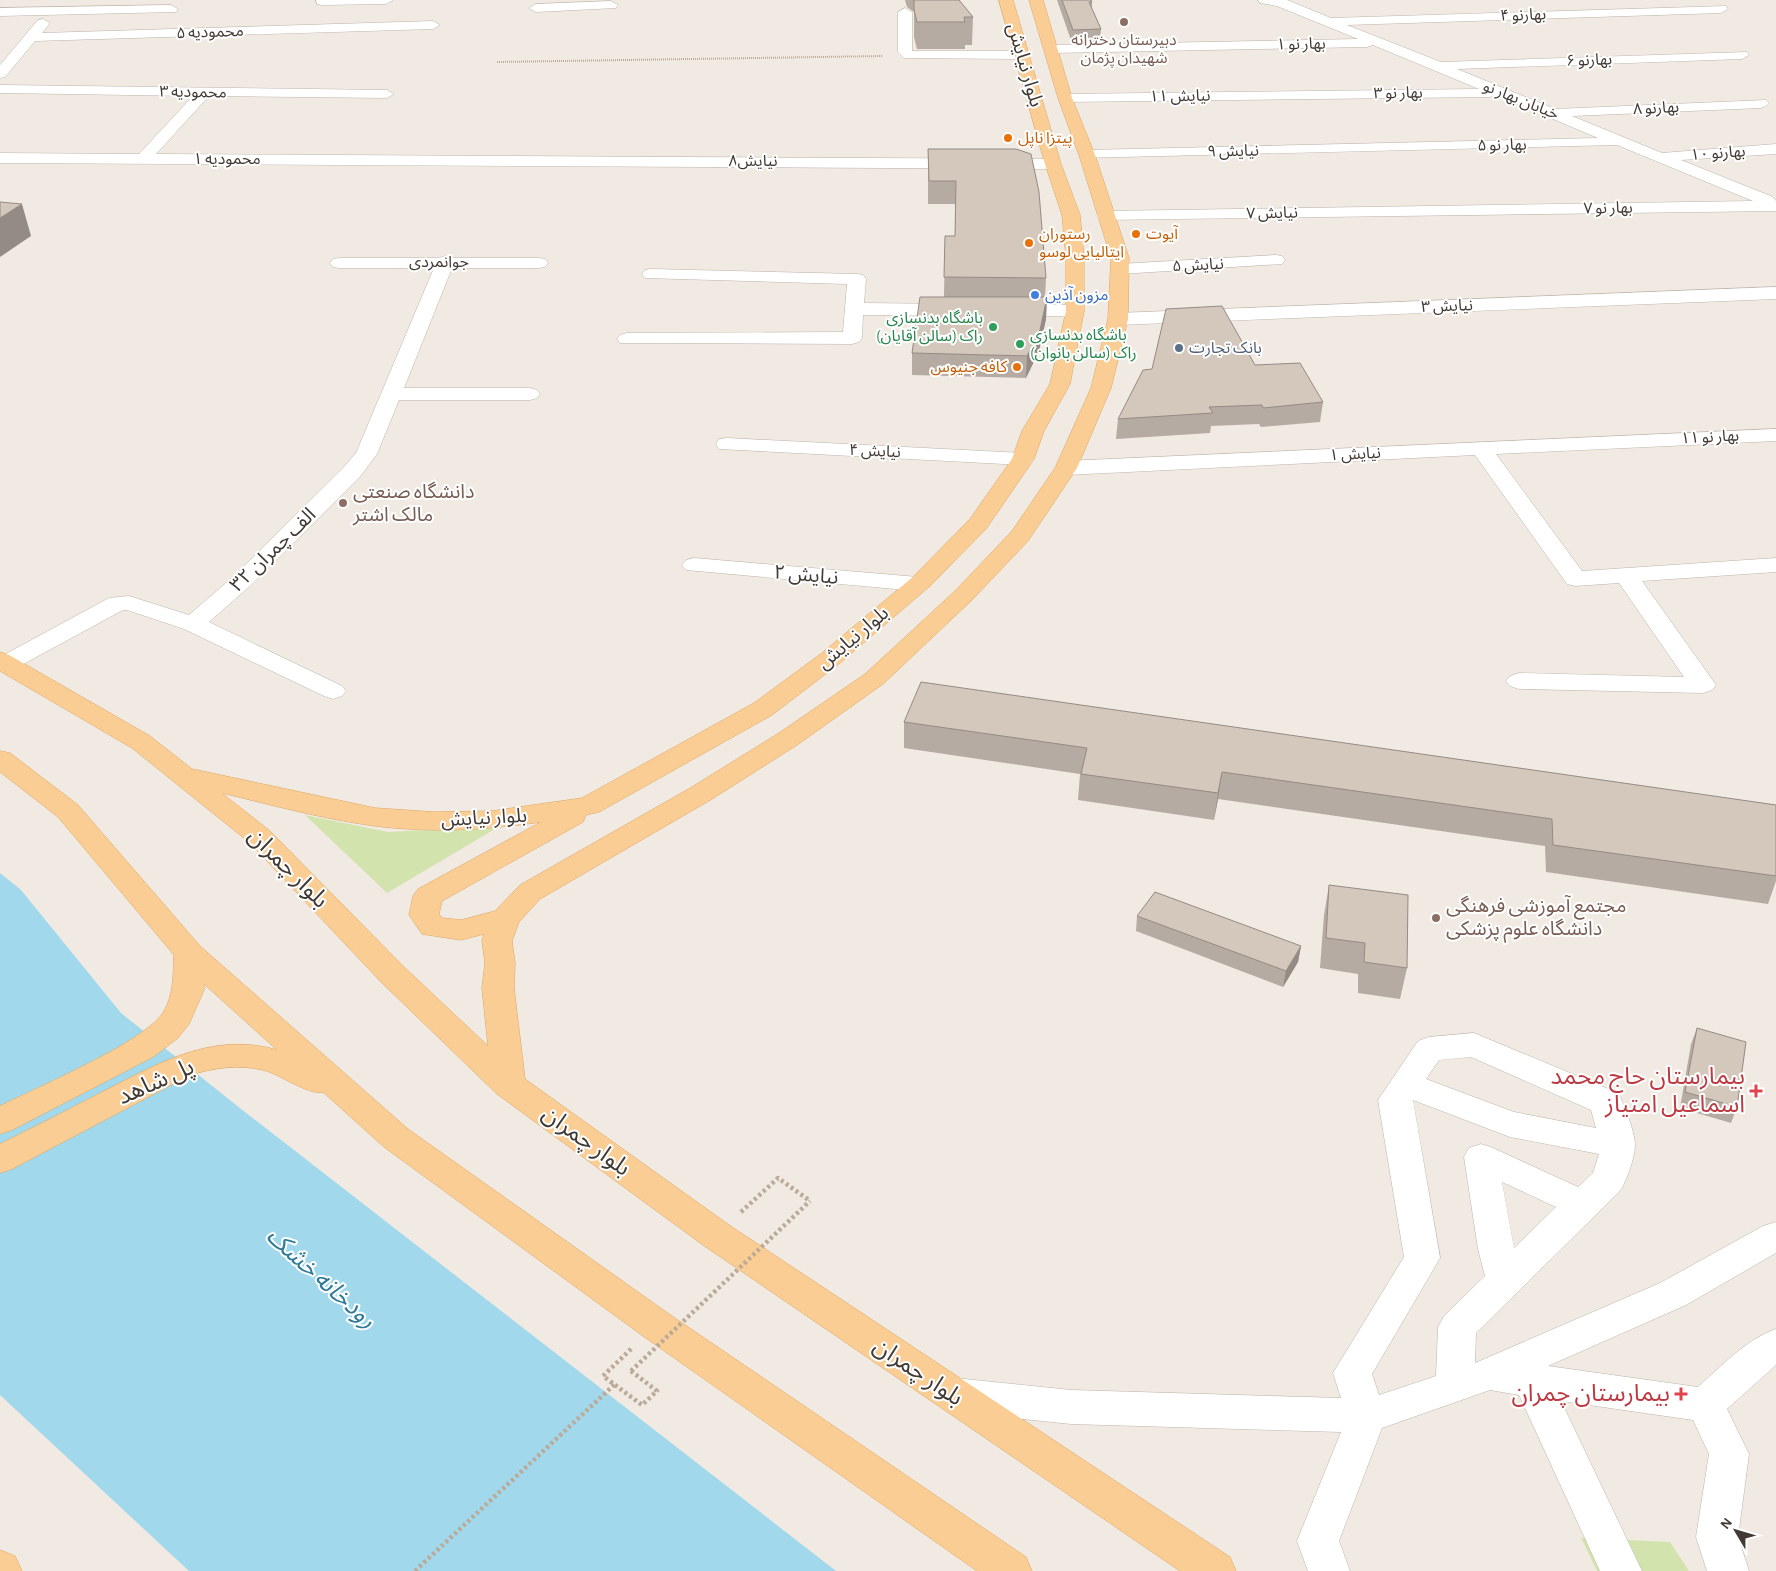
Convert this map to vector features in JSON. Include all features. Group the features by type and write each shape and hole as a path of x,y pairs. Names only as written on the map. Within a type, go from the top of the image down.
{"main road":[{"name":"بلوار نیایش","path":"181,775 312,806 374,817 434,821 492,820 589,806 763,710 831,658 918,584 978,524 1024,459 1033,432 1060,384 1074,311 1075,257 1071,215 1053,164 1006,0"},
{"name":"بلوار نیایش","path":"509,1085 498,988 500,963 497,941 505,918 530,892 702,793 788,739 874,678 964,595 1020,536 1066,468 1101,388 1118,319 1120,258 1087,155 1065,98 1036,0"},
{"name":"بلوار چمران","path":"3,661 141,742 260,837 392,974 509,1085 716,1235 1215,1571"},
{"path":"746,719 788,739"},
{"path":"0,759 68,811 189,953 396,1138 656,1324 1011,1571"},
{"path":"505,918 460,930 434,927 424,915 428,896 589,806"},
{"name":"پل شاهد","path":"0,1121 142,1049 167,1030 178,1016 188,990 189,953"},
{"name":"پل شاهد","path":"0,1160 179,1067 232,1055 271,1058 347,1095"}],"street":[{"path":"0,74 63,0"},
{"path":"322,1 386,0"},
{"path":"389,27 401,0"},
{"name":"خیابان بهار نو","path":"1265,0 1280,2 1776,205"},
{"path":"536,8 561,4 611,5"},
{"path":"0,12 171,9"},
{"name":"۴ بهارنو","path":"1326,21 1721,9"},
{"path":"905,12 905,52 908,55 1021,55"},
{"name":"۵ محمودیه","path":"31,37 433,25"},
{"name":"۱ بهار نو","path":"1051,49 1378,42"},
{"name":"۶ بهارنو","path":"1436,66 1742,55"},
{"name":"۳ محمودیه","path":"0,89 387,94"},
{"path":"143,159 205,92"},
{"name":"۳ بهار نو","path":"1295,94 1501,92"},
{"name":"نیایش ۱۱","path":"1065,98 1295,94"},
{"name":"۸ بهارنو","path":"1552,113 1761,103"},
{"name":"۵ بهار نو","path":"1379,147 1624,142"},
{"name":"نیایش ۹","path":"1087,155 1379,147"},
{"name":"۱۰ بهارنو","path":"1660,157 1776,149"},
{"name":"۱ محمودیه","path":"0,158 454,160"},
{"name":"نیایش۸","path":"454,160 1053,164"},
{"name":"۷ بهار نو","path":"1439,210 1776,205"},
{"name":"نیایش ۷","path":"1106,216 1439,210"},
{"name":"نیایش ۵","path":"1120,270 1276,260"},
{"name":"جوانمردی","path":"340,263 446,261 540,263"},
{"name":"۳۲ الف چمران","path":"192,624 242,581 359,464 366,454 446,261"},
{"path":"627,339 852,338 857,279 651,274"},
{"name":"نیایش ۳","path":"1118,319 1776,293"},
{"path":"854,309 969,310"},
{"path":"988,310 1074,311"},
{"path":"390,394 530,394"},
{"name":"۱۱ بهار نو","path":"1643,440 1776,434"},
{"name":"نیایش ۱","path":"1066,468 1643,440"},
{"name":"نیایش ۴","path":"727,444 1024,459"},
{"path":"1480,448 1575,578 1776,565"},
{"name":"نیایش ۲","path":"694,565 918,584"},
{"path":"1519,681 1703,685 1625,575"},
{"path":"3,661 118,603 129,604 192,624 333,691"},
{"path":"1329,1571 1318,1541 1367,1416 1352,1373 1422,1258 1396,1100 1429,1049 1474,1045 1606,1102 1618,1145 1609,1180 1582,1204 1457,1327 1455,1386"},
{"path":"1406,1084 1510,1124 1618,1145"},
{"path":"1505,1281 1496,1249 1481,1157 1582,1204"},
{"path":"952,1395 1071,1407 1367,1416 1490,1374 1673,1294 1776,1236"},
{"path":"1704,1405 1758,1356 1776,1345"},
{"path":"1490,1374 1704,1405"},
{"path":"1532,1381 1621,1571"},
{"path":"1704,1405 1729,1454 1717,1537 1728,1571"}],"path":[{"path":"497,62 908,55"},
{"path":"656,1324 603,1376 642,1405 657,1392 631,1371 810,1200 778,1178 716,1235"},
{"path":"415,1571 615,1384"}],"green space":[{"path":"305,815 388,832 500,826 387,893"},
{"path":"1581,1538 1670,1542 1689,1571 1597,1571"}],"water":[{"name":"رودخانه خشک","path":"0,873 21,890 121,1013 241,1109 836,1571 189,1571 0,1395"}],"building":[{"path":"914,0 959,0 973,17 964,17 965,22 917,22"},
{"path":"1062,0 1091,0 1092,2 1089,2 1101,29 1073,30"},
{"path":"928,149 1016,149 1031,154 1039,192 1046,278 944,277 945,236 955,236 956,181 929,181"},
{"path":"0,202 22,204 0,218"},
{"path":"920,297 1047,297 1040,330 1027,356 912,353"},
{"path":"1222,306 1255,365 1300,363 1323,402 1263,408 1262,405 1209,407 1213,413 1118,419 1143,370 1152,369 1166,309"},
{"path":"921,682 1776,805 1776,876 1553,845 1552,819 1222,772 1218,793 1081,774 1087,748 904,722"},
{"path":"1329,885 1408,895 1407,968 1364,962 1365,943 1326,938"},
{"path":"1155,892 1301,946 1286,971 1137,916"},
{"path":"1697,1028 1746,1042 1737,1107 1685,1092"}],"place":[{"name":"دبیرستان دخترانه شهیدان پژمان","path":"1124,22"},
{"name":"پیتزا ناپل","path":"1008,138"},
{"name":"آیوت","path":"1136,234"},
{"name":"رستوران ایتالیایی لوسو","path":"1029,243"},
{"name":"مزون آذین","path":"1035,295"},
{"name":"باشگاه بدنسازی راک (سالن آقایان)","path":"993,327"},
{"name":"باشگاه بدنسازی راک (سالن بانوان)","path":"1020,344"},
{"name":"بانک تجارت","path":"1179,348"},
{"name":"کافه جنیوس","path":"1017,367"},
{"name":"دانشگاه صنعتی مالک اشتر","path":"343,503"},
{"name":"مجتمع آموزشی فرهنگی دانشگاه علوم پزشکی","path":"1436,918"},
{"name":"بیمارستان حاج محمد اسماعیل امتیاز","path":"1756,1091"},
{"name":"بیمارستان چمران","path":"1681,1394"}]}
